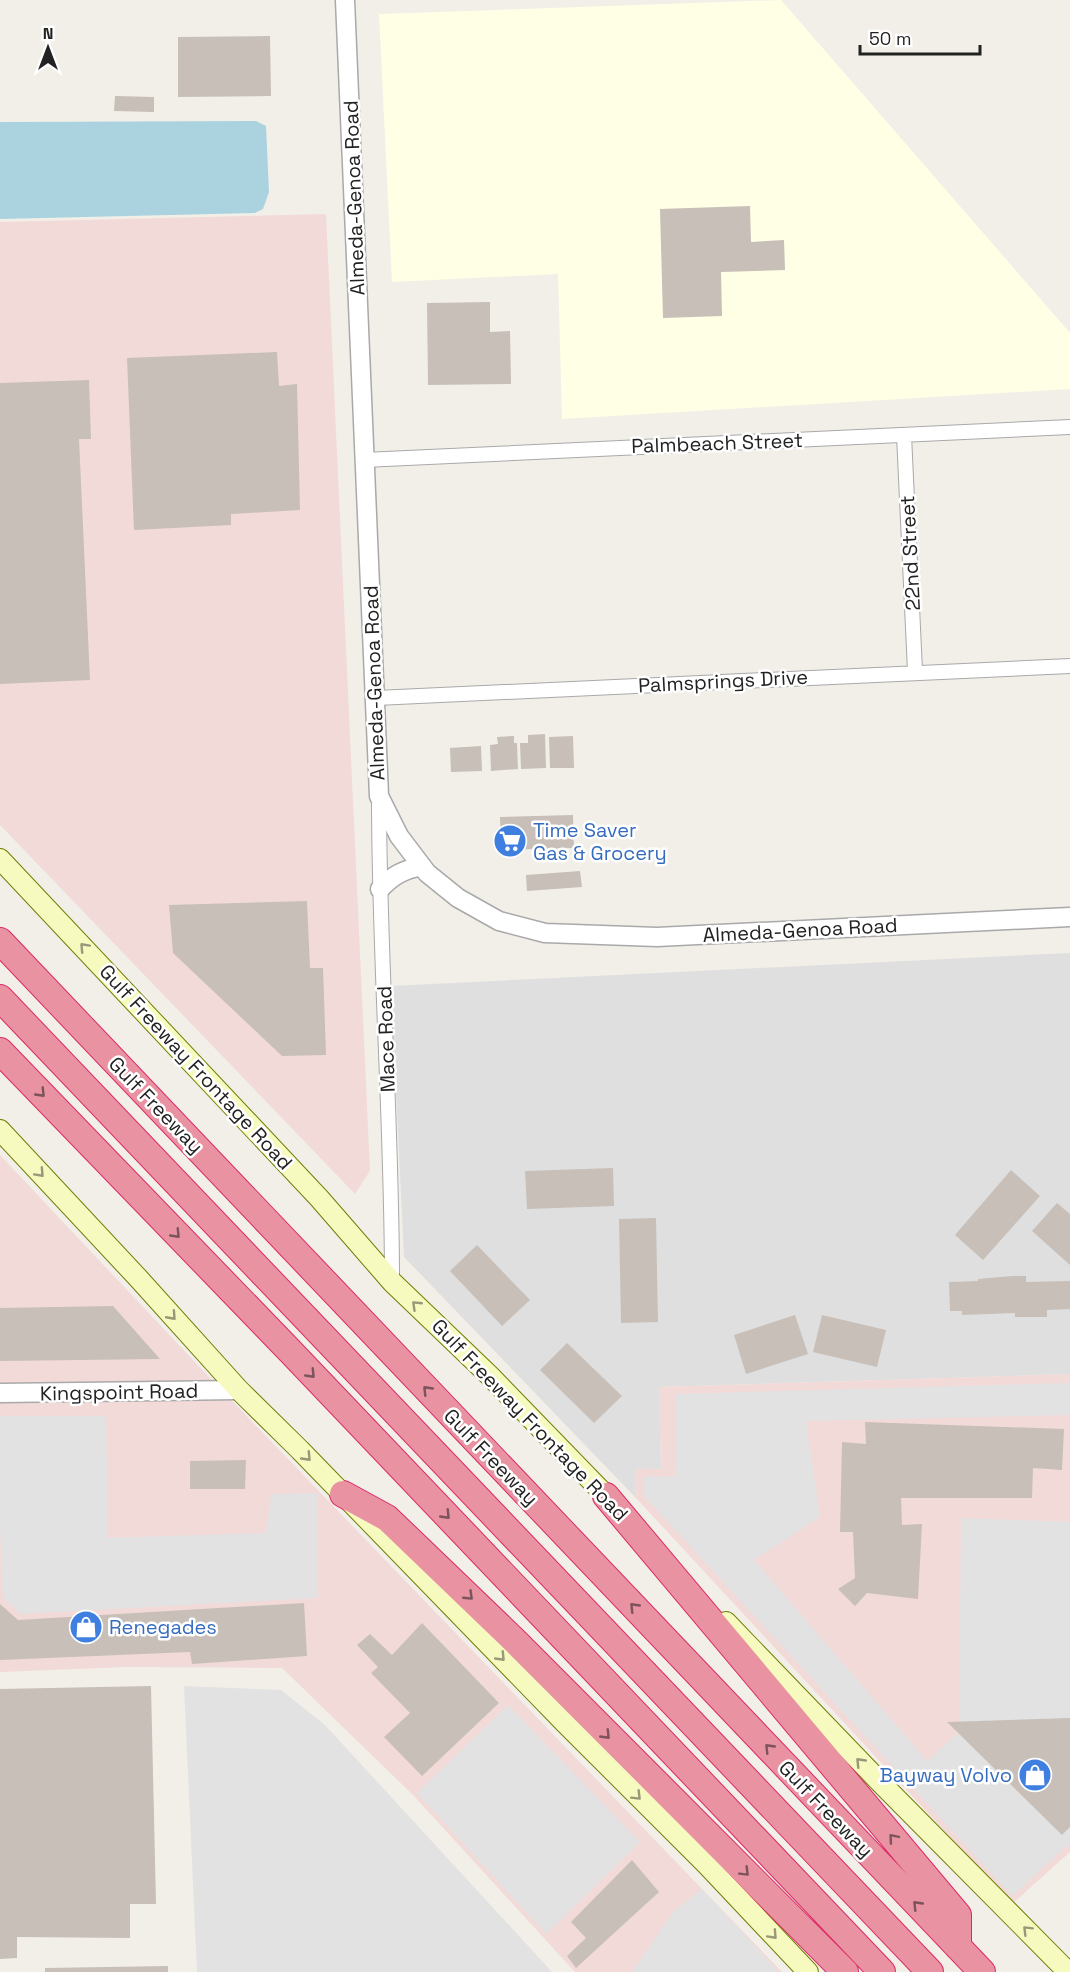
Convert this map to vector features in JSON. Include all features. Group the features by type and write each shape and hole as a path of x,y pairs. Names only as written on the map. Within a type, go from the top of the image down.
{"highway":[{"name":"Gulf Freeway","path":"0,941 982,1972"},
{"name":"Gulf Freeway","path":"0,998 930,1972"},
{"path":"0,1051 882,1972"},
{"path":"343,1494 387,1518 516,1642 845,1972"},
{"path":"606,1496 958,1915 958,1947"}],"main road":[{"name":"Gulf Freeway Frontage Road","path":"0,860 319,1198 392,1282 490,1376 879,1780 1068,1972"},
{"path":"0,1130 239,1390 706,1864 808,1972"}],"street":[{"name":"Almeda-Genoa Road","path":"345,0 379,796 399,836 426,873 458,898 499,921 544,933 657,937 1070,917"},
{"name":"Palmbeach Street","path":"364,460 574,448 1070,427"},
{"name":"22nd Street","path":"904,435 915,671"},
{"name":"Palmsprings Drive","path":"376,698 915,671 1070,666"},
{"name":"Mace Road","path":"379,796 380,888 392,1201 392,1282"},
{"path":"380,888 393,875 406,869 422,866"},
{"name":"Kingspoint Road","path":"0,1393 239,1390"}],"shaded area":[{"path":"781,0 1070,333 1070,389 562,419 558,274 392,282 379,14"},
{"path":"326,214 370,1171 355,1194 0,825 0,222"},
{"path":"1070,953 1070,1374 659,1387 661,1469 635,1469 636,1498 404,1257 391,986"},
{"path":"0,1155 208,1376 782,1972 575,1972 414,1796 282,1668 127,1667 0,1672"},
{"path":"1070,1374 1070,1852 1012,1904 636,1498 635,1469 661,1469 659,1387"},
{"path":"1070,1383 1070,1415 806,1421 820,1517 754,1560 927,1761 959,1732 961,1518 1070,1522 1070,1843 1012,1896 644,1496 644,1477 675,1476 676,1394"},
{"path":"0,1416 106,1416 108,1538 266,1533 271,1494 318,1493 318,1598 20,1614 3,1597 0,1525"},
{"path":"184,1686 281,1690 325,1725 552,1972 197,1972"},
{"path":"508,1705 640,1842 546,1934 417,1793"},
{"path":"702,1889 777,1970 775,1972 632,1972 673,1912"}],"water":[{"path":"256,121 266,126 269,192 263,209 255,213 0,219 0,122"}],"building":[{"path":"270,36 271,96 178,97 178,37"},
{"path":"115,96 154,97 154,112 114,111"},
{"path":"750,206 751,242 784,240 785,270 721,272 722,316 663,318 660,209"},
{"path":"490,302 490,332 510,331 511,384 428,385 427,303"},
{"path":"277,352 279,386 297,384 300,510 231,514 231,525 134,530 127,358"},
{"path":"89,380 91,439 79,439 90,680 0,684 0,383"},
{"path":"545,734 546,768 521,769 520,743 528,743 528,735"},
{"path":"514,736 514,743 517,743 518,769 491,771 490,745 498,744 497,737"},
{"path":"573,736 574,768 550,768 549,737"},
{"path":"481,746 482,771 451,772 450,748"},
{"path":"573,815 574,848 501,850 500,817"},
{"path":"580,871 582,887 527,891 526,875"},
{"path":"307,901 310,968 323,968 326,1055 282,1056 173,953 169,905"},
{"path":"613,1168 614,1206 527,1209 525,1171"},
{"path":"1011,1170 1040,1196 983,1260 955,1235"},
{"path":"1057,1203 1070,1214 1070,1265 1032,1231"},
{"path":"656,1218 658,1322 621,1323 619,1219"},
{"path":"477,1245 530,1300 502,1326 450,1271"},
{"path":"1026,1276 1026,1282 1070,1281 1070,1309 1047,1310 1047,1317 1015,1317 1015,1313 962,1315 962,1311 950,1311 949,1282"},
{"path":"113,1306 160,1359 0,1361 0,1308"},
{"path":"795,1315 808,1354 746,1374 734,1335"},
{"path":"822,1315 886,1330 877,1367 813,1352"},
{"path":"567,1343 622,1396 594,1423 540,1370"},
{"path":"865,1422 1064,1429 1062,1470 1033,1468 1032,1498 901,1498 902,1525 922,1524 918,1599 867,1593 855,1606 838,1589 855,1578 853,1532 840,1532 842,1442 866,1444"},
{"path":"246,1460 245,1489 190,1489 190,1461"},
{"path":"304,1603 307,1656 192,1664 190,1652 0,1660 0,1604 18,1620"},
{"path":"422,1623 499,1703 422,1776 384,1737 410,1713 371,1673 378,1667 357,1645 370,1634 392,1655"},
{"path":"151,1686 156,1904 130,1904 130,1938 17,1937 17,1958 0,1959 0,1689"},
{"name":"Bayway Volvo","path":"1070,1718 1070,1827 1062,1835 947,1722"},
{"path":"632,1860 659,1892 576,1968 567,1956 586,1938 571,1922"},
{"path":"168,1966 168,1972 45,1972 45,1968"}],"place":[{"name":"Time Saver Gas & Grocery","path":"510,841"},
{"name":"Renegades","path":"86,1627"},
{"name":"Bayway Volvo","path":"1035,1775"}]}
